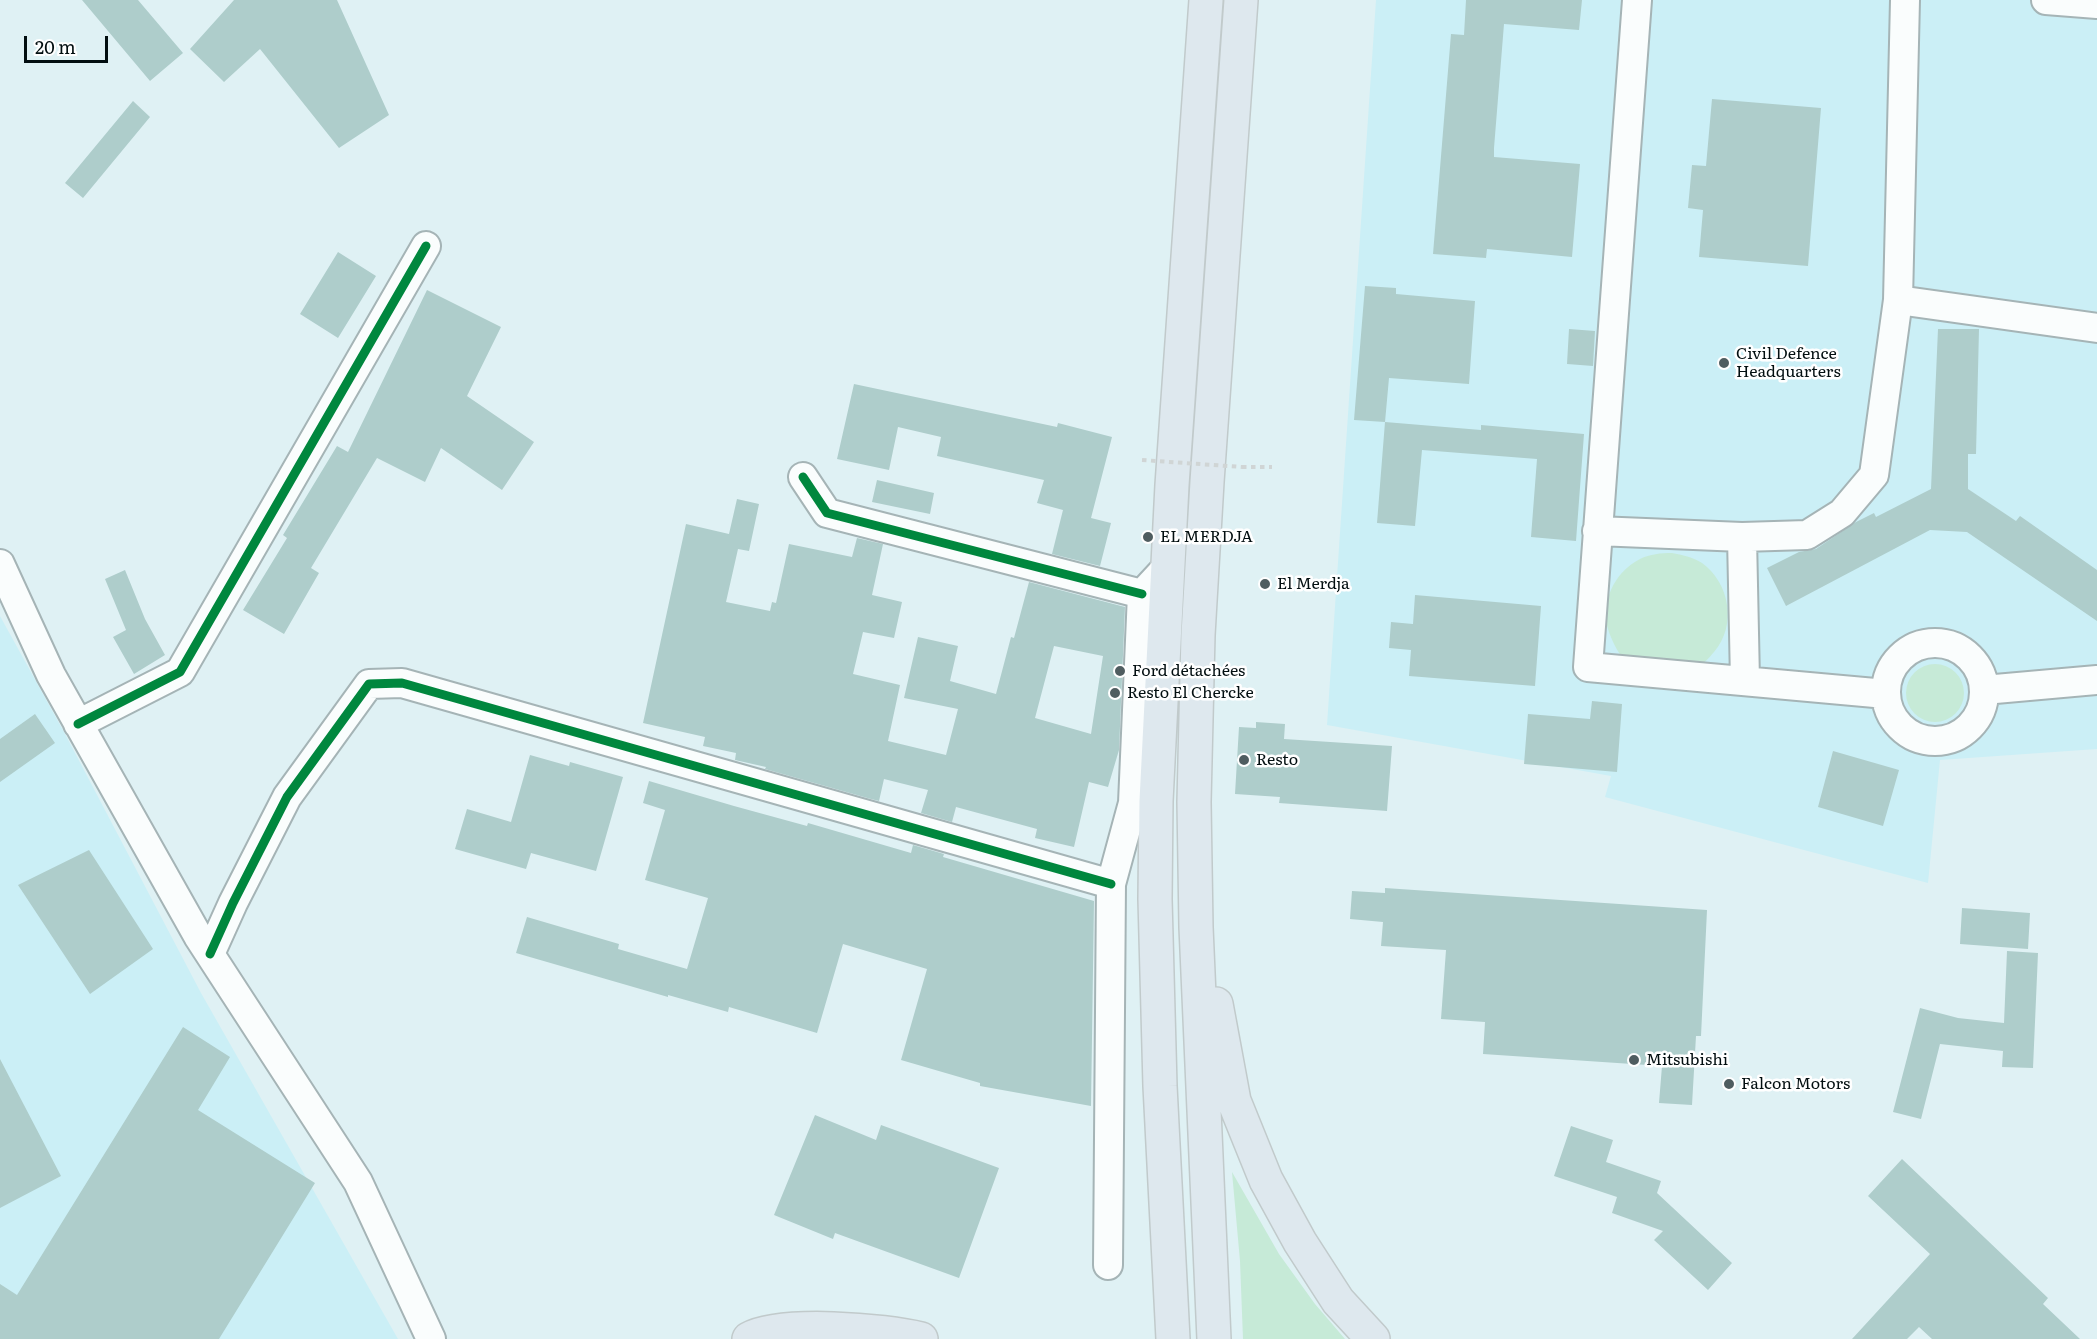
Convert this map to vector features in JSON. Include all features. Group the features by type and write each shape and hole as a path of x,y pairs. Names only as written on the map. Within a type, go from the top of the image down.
{"highway":[{"path":"1173,1339 1155,899 1156,801 1172,484 1206,0"},
{"path":"1214,1339 1196,927 1194,802 1198,635 1241,0"},
{"path":"1196,927 1214,996 1234,1101 1266,1180 1300,1242 1338,1301 1373,1339"},
{"path":"749,1339 758,1334 803,1329 850,1329 921,1339"}],"street":[{"path":"1636,0 1588,668 1886,694"},
{"path":"1598,531 1742,537 1807,535 1842,513 1874,475 1898,300 1905,0"},
{"path":"2046,0 2097,4"},
{"path":"78,724 180,672 426,246"},
{"path":"1898,300 2097,328"},
{"path":"803,477 827,513 1142,594"},
{"path":"1742,537 1745,681"},
{"path":"0,564 51,675 210,954 358,1182 431,1339"},
{"path":"1108,1265 1111,884 1133,803 1142,594 1168,566"},
{"path":"1927,643 1954,646 1966,654 1976,664 1982,676 1984,690 1983,704 1978,717 1969,728 1957,736 1930,741 1917,738 1904,730 1895,720 1889,708 1886,694 1893,667 1902,656 1927,643"},
{"path":"1984,690 2097,680"},
{"path":"210,954 233,903 287,797 369,684 402,683 1111,884"}],"path":[{"path":"1142,460 1272,467"}],"shaded area":[{"name":"Civil Defence Headquarters","path":"1376,0 2097,0 2097,749 1940,760 1928,883 1605,797 1611,776 1327,725"},
{"path":"0,616 64,732 201,993 398,1339 0,1339"}],"green space":[{"path":"1672,553 1702,563 1719,582 1727,605 1726,630 1714,652 1696,668 1684,670 1633,665 1621,656 1609,632 1606,611 1611,590 1623,572 1640,559 1656,554"},
{"path":"1935,664 1946,666 1959,677 1964,693 1962,704 1951,717 1935,722 1924,720 1911,709 1906,693 1908,682 1919,669"},
{"path":"1232,1172 1279,1254 1315,1304 1345,1339 1243,1339 1240,1261"}],"building":[{"path":"82,0 138,0 183,53 150,81"},
{"path":"234,0 337,0 389,115 339,148 260,49 224,82 190,49"},
{"path":"1466,0 1582,0 1579,30 1504,24 1494,148 1494,157 1580,164 1572,257 1487,249 1486,258 1433,254 1451,34 1464,35"},
{"path":"1712,99 1821,108 1808,266 1699,257 1703,210 1688,208 1692,165 1706,166"},
{"path":"133,101 150,117 83,198 65,183"},
{"path":"338,252 376,276 338,338 300,314"},
{"path":"1365,286 1396,288 1396,294 1475,301 1469,384 1389,378 1385,422 1354,420"},
{"path":"427,290 501,327 467,396 534,442 502,490 441,448 425,482 377,458 311,568 319,573 284,634 243,610 287,538 283,535 337,446 348,452"},
{"path":"1569,329 1595,331 1593,366 1567,364"},
{"path":"1938,329 1979,329 1976,454 1968,454 1968,489 2016,521 2020,516 2097,570 2097,621 1967,532 1930,530 1786,606 1767,568 1799,552 1816,549 1856,522 1874,513 1876,517 1931,489"},
{"path":"854,384 1057,427 1058,423 1112,437 1091,518 1111,523 1100,566 1052,554 1063,510 1037,503 1044,480 937,456 941,437 898,427 889,470 837,459"},
{"path":"1385,422 1481,430 1481,425 1584,434 1576,541 1531,537 1537,459 1422,450 1415,526 1377,523"},
{"path":"877,480 934,493 930,514 872,502"},
{"path":"737,499 759,504 749,551 738,549 726,602 770,611 772,602 776,603 789,544 852,557 857,538 883,544 872,595 902,602 894,638 863,632 853,674 900,685 888,741 946,755 958,709 904,698 918,637 958,646 950,681 996,694 1029,582 1125,607 1119,750 1108,787 1089,782 1074,847 1035,838 1037,829 956,807 952,822 921,813 928,790 884,779 879,801 735,760 736,753 703,746 705,737 643,723 686,524 729,534","holes":["1054,646 1103,656 1091,734 1035,718"]},
{"path":"125,570 145,619 165,655 134,674 113,637 126,630 105,579"},
{"path":"1415,595 1541,606 1535,686 1409,676 1411,650 1389,648 1391,622 1413,624"},
{"path":"1592,701 1622,704 1617,772 1524,764 1528,714 1590,719"},
{"path":"35,714 55,743 0,782 0,739"},
{"path":"1256,722 1285,724 1284,739 1392,746 1387,811 1279,803 1280,797 1235,794 1239,727 1256,728"},
{"path":"1833,751 1899,770 1883,826 1818,807"},
{"path":"530,755 569,766 570,762 623,777 596,871 531,853 526,869 455,849 467,809 511,822"},
{"path":"649,781 911,853 913,845 944,854 943,857 1094,901 1091,1106 980,1086 980,1083 901,1060 927,969 843,944 817,1033 729,1007 728,1012 668,995 668,997 516,953 527,917 619,944 618,949 687,969 708,898 645,880 665,810 643,803"},
{"path":"89,850 153,949 90,994 18,885"},
{"path":"1385,888 1707,910 1701,1036 1696,1036 1692,1105 1659,1103 1662,1066 1483,1054 1485,1022 1441,1019 1446,950 1381,946 1383,922 1350,919 1352,891 1385,893"},
{"path":"1962,908 2030,913 2028,949 1960,944"},
{"path":"2007,951 2038,953 2033,1068 2002,1067 2003,1051 1940,1044 1921,1119 1893,1112 1920,1008 1958,1018 2004,1023"},
{"path":"183,1027 230,1057 198,1110 315,1183 219,1339 0,1339 0,1284 17,1295"},
{"path":"0,1059 61,1176 0,1208"},
{"path":"815,1115 876,1140 881,1125 999,1168 959,1278 835,1233 833,1239 774,1215"},
{"path":"1571,1126 1613,1140 1606,1162 1661,1181 1657,1193 1732,1263 1708,1290 1654,1240 1663,1231 1612,1213 1617,1197 1554,1176"},
{"path":"1902,1159 2048,1298 2043,1304 2080,1339 1932,1339 1919,1327 1907,1339 1852,1339 1930,1254 1868,1196"}],"cycle path":[{"path":"78,724 180,672 426,246"},
{"path":"803,477 827,513 1142,594"},
{"path":"210,954 233,903 287,797 369,684 402,683 1111,884"}],"place":[{"name":"Civil Defence Headquarters","path":"1724,363"},
{"name":"EL MERDJA","path":"1148,537"},
{"name":"El Merdja","path":"1265,584"},
{"name":"Ford détachées","path":"1120,671"},
{"name":"Resto El Chercke","path":"1115,693"},
{"name":"Resto","path":"1244,760"},
{"name":"Mitsubishi","path":"1634,1060"},
{"name":"Falcon Motors","path":"1729,1084"}]}
